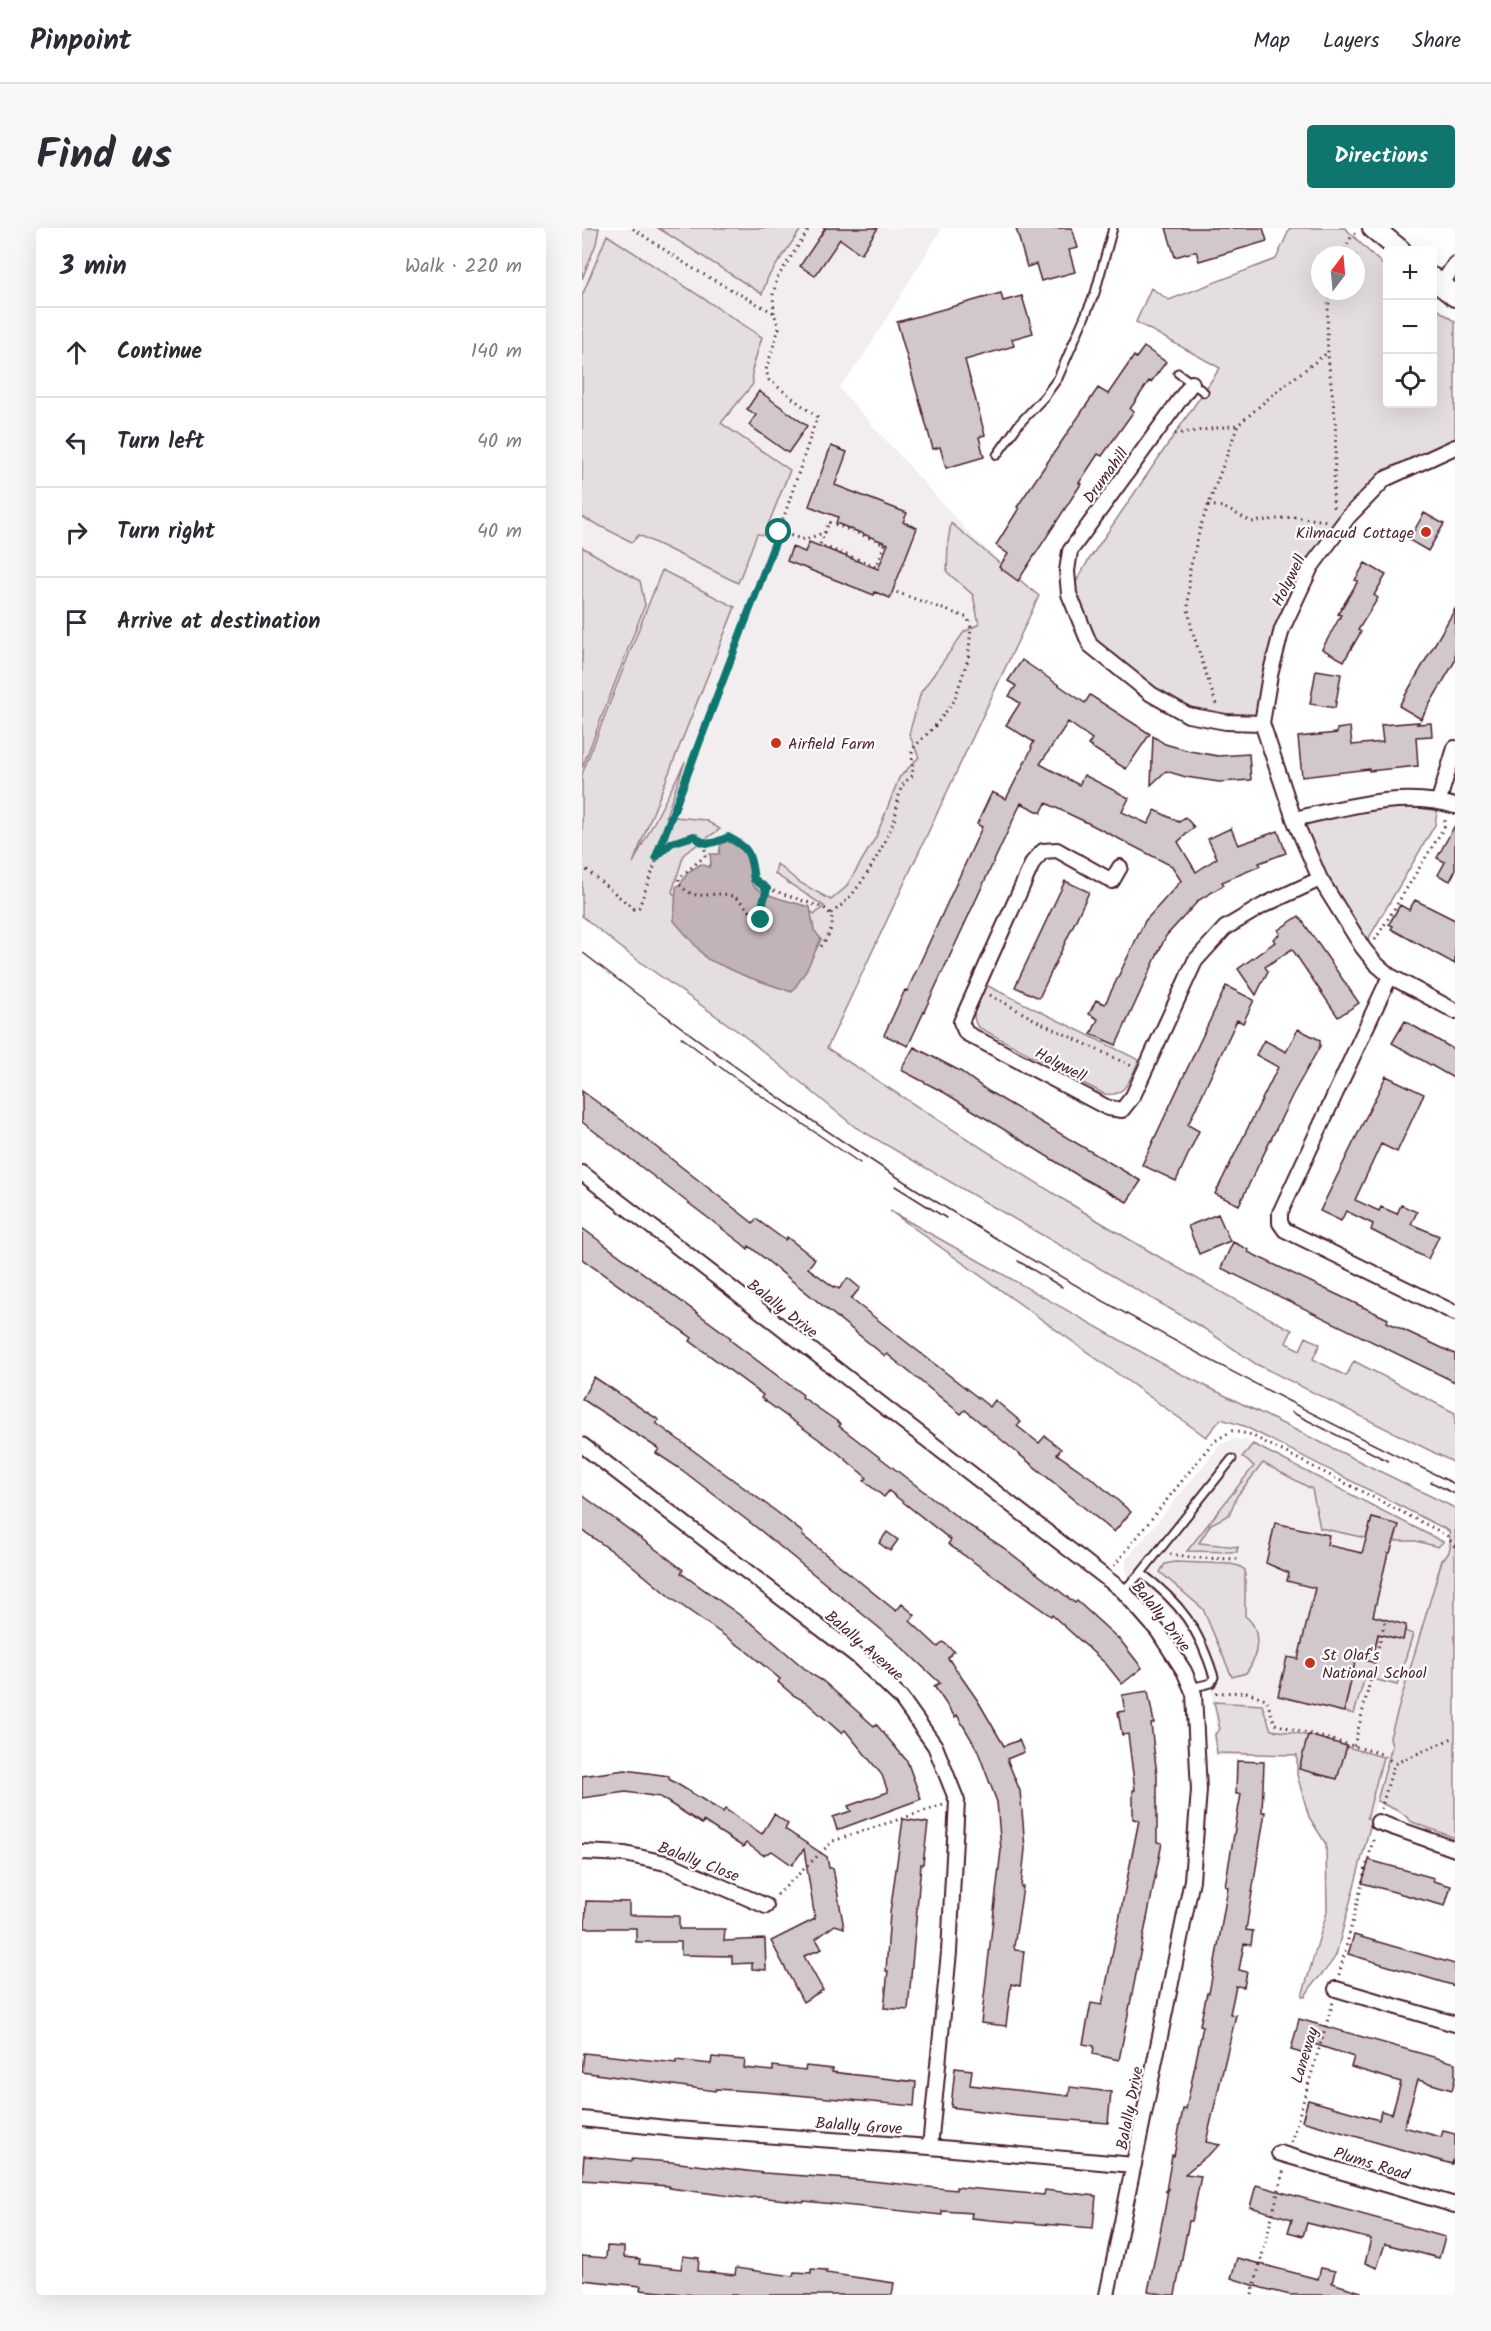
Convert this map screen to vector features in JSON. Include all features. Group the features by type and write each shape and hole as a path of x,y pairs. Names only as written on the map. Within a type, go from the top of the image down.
{"street":[{"path":"1374,228 1395,246"},
{"path":"1443,287 1455,264"},
{"name":"Drumahill","path":"1192,383 1070,551 1067,571 1069,594 1090,645 1151,694 1188,716 1217,720"},
{"name":"Holywell","path":"1455,447 1385,479 1348,517 1311,567 1282,629 1270,675 1263,723 1294,819 1320,879 1363,948 1390,976 1455,1011"},
{"path":"1217,720 1263,723"},
{"path":"1439,800 1455,748"},
{"path":"1294,819 1374,801 1439,800 1455,806"},
{"name":"Holywell","path":"1120,867 1112,881 1057,850 1043,851 1033,862 961,1022 966,1033 1108,1108 1122,1110 1133,1096 1195,961 1225,928 1264,905 1320,879"},
{"path":"1390,976 1280,1213 1280,1223 1285,1230 1455,1313"},
{"name":"Balally Drive","path":"582,1173 1124,1591 1158,1631 1184,1671 1192,1691 1199,1790 1192,1880 1107,2295"},
{"name":"Balally Avenue","path":"582,1444 857,1656 901,1698 935,1746 957,1801 949,1953 930,2146"},
{"path":"1378,1822 1455,1849"},
{"name":"Balally Close","path":"582,1852 625,1854 670,1864 766,1906"},
{"path":"1336,1989 1455,2024"},
{"name":"Balally Grove","path":"582,2119 676,2129 930,2146 1134,2165"},
{"name":"Plums Road","path":"1283,2154 1455,2205"}],"lane":[{"path":"997,455 1019,423 1045,396 1058,378 1095,292 1113,228"},
{"path":"1178,374 1204,392"},
{"path":"1124,1591 1160,1550 1232,1459"},
{"path":"1141,1573 1167,1592 1189,1619 1202,1641 1214,1677 1211,1683 1192,1691"}],"path":[{"path":"632,228 692,268 774,313"},
{"path":"582,866 634,909 639,907 779,532 817,417 769,380 767,376 766,370 779,328 772,295 777,278 810,228"},
{"path":"1346,246 1359,228"},
{"path":"1208,505 1223,507 1252,522 1293,517 1331,522 1335,422 1327,353 1329,300"},
{"path":"1217,720 1219,711 1192,630 1188,609 1190,568 1208,505 1238,425 1277,391 1327,353"},
{"path":"1156,432 1162,436 1238,425"},
{"path":"779,532 805,540 825,532 829,522 885,544 876,566 820,544 825,532"},
{"path":"831,913 841,907 858,887 876,856 894,820 902,785 913,775 912,752 954,701 968,659 971,628 968,618 893,591"},
{"path":"1379,945 1375,940 1445,826 1445,816 1439,800"},
{"path":"656,857 671,843 694,836 705,849 705,856 679,878 679,884 688,893 729,895 741,901 752,915 761,920 764,918 763,902 767,891"},
{"path":"701,842 710,845 728,837 739,843 750,854 754,879 767,891 824,908 831,913 833,919 828,936 820,948"},
{"path":"976,987 1040,1022 1144,1072"},
{"path":"1106,1577 1213,1442 1232,1431 1249,1434 1439,1531 1455,1547"},
{"path":"1160,1550 1196,1558 1240,1559"},
{"path":"1354,1746 1385,1621"},
{"path":"1192,1691 1246,1692 1266,1699 1275,1724 1382,1754 1394,1764 1455,1737"},
{"name":"Laneway","path":"1252,2295 1283,2154 1336,1989 1394,1764"},
{"path":"766,1906 833,1841 957,1801"}],"shaded area":[{"name":"Airfield Farm","path":"582,228 942,228 861,360 839,388 971,535 1039,596 827,1048 582,891"},
{"path":"582,228 599,228 596,244 582,279"},
{"path":"658,228 802,228 768,277 762,294"},
{"path":"1290,228 1345,228 1363,246 1311,246 1311,300 1365,300 1365,248 1383,265 1383,408 1437,408 1437,309 1455,322 1455,447 1398,471 1348,517 1282,629 1262,723 1188,715 1090,645 1069,594 1088,561 1220,368 1136,322 1151,288 1169,300 1276,259"},
{"path":"607,235 762,337 752,370 753,384 721,423 790,470 764,535 757,534 738,583 639,535 632,542 582,517 582,296"},
{"path":"951,523 1039,596 827,1048 998,1159 1114,1230 1292,1330 1286,1343 1300,1350 1306,1337 1320,1344 1313,1359 1346,1376 1354,1361 1455,1413 1455,1463 1256,1364 1203,1328 855,1127 743,1035 629,954 582,916 582,774 662,570 735,607 633,863 685,762 666,816 705,820 720,829 684,854 672,892 709,933 799,906 815,914 824,906 775,874 777,864 799,882 831,900 846,887 876,837 899,778 919,757 909,734 921,692 964,632 979,624 973,595 947,572"},
{"path":"582,547 640,581 645,605 582,768"},
{"path":"1439,800 1435,825 1363,948 1294,819"},
{"path":"727,841 747,855 751,868 750,876 757,889 810,907 814,930 821,939 806,971 792,992 745,976 707,959 674,921 676,887 688,872 701,864 709,867 710,854 719,854 721,843"},
{"path":"986,985 1139,1060 1127,1085 1118,1093 1104,1094 978,1027 974,1011"},
{"path":"890,1211 1177,1372 1455,1508 1455,1838 1412,1822 1402,1813 1377,1801 1392,1746 1390,1737 1442,1560 1449,1551 1449,1531 1244,1426 1221,1419 1206,1437"},
{"name":"St Olaf's National School","path":"1233,1439 1245,1440 1451,1544 1350,1901 1327,1897 1326,1844 1309,1817 1297,1775 1297,1755 1215,1756 1213,1734 1216,1728 1211,1685 1194,1641 1163,1600 1147,1592 1126,1574 1126,1560 1221,1444"},
{"path":"1253,1444 1443,1542 1438,1547 1416,1541 1394,1541 1398,1525 1372,1518 1366,1538 1320,1528 1312,1489 1263,1463 1237,1496 1229,1515 1211,1524 1199,1543 1238,1547 1237,1552 1187,1551 1254,1466 1242,1457"},
{"path":"1175,1562 1230,1564 1245,1570 1245,1616 1254,1628 1257,1643 1256,1651 1246,1673 1232,1677 1203,1609 1160,1572 1165,1564"},
{"path":"1382,1618 1413,1634 1397,1685 1365,1677 1354,1714 1344,1712 1353,1672 1333,1667 1337,1647 1372,1662"},
{"path":"1214,1702 1262,1705 1271,1730 1297,1733 1383,1757 1367,1818 1372,1819 1336,1955 1305,1997 1302,1996 1327,1912 1326,1844 1309,1817 1297,1775 1297,1755 1217,1753 1215,1734 1220,1729"}],"building":[{"path":"823,228 878,228 861,254 840,239 815,276 800,266 825,229"},
{"path":"1016,228 1072,228 1078,248 1069,250 1075,272 1041,281 1036,264 1027,267"},
{"path":"1166,228 1263,228 1267,241 1199,261 1196,251 1175,257"},
{"path":"1001,293 1003,301 1022,296 1033,333 1012,339 1014,346 965,360 985,435 979,437 984,457 946,468 940,447 933,449 897,322"},
{"path":"1144,347 1166,362 1151,382 1149,381 1130,409 1134,411 1102,456 1098,454 1018,581 999,567 1008,554 996,545 1019,508 1017,507 1098,388 1108,394 1134,356 1136,358"},
{"path":"759,391 807,426 788,453 749,425 756,415 747,409"},
{"path":"831,446 847,452 835,485 907,513 903,522 917,528 890,598 875,592 874,595 787,561 792,547 805,552 809,542 878,569 888,544 836,523 838,517 809,506"},
{"name":"Kilmacud Cottage","path":"1424,513 1444,524 1428,551 1409,540"},
{"path":"1365,563 1386,575 1374,595 1378,598 1358,630 1361,632 1344,661 1322,649"},
{"path":"1455,609 1455,661 1421,719 1399,706"},
{"path":"1022,660 1085,703 1090,695 1150,734 1126,769 1088,745 1092,739 1068,722 1040,764 1079,785 1084,775 1129,798 1122,812 1148,824 1155,810 1179,822 1185,817 1194,827 1178,842 1196,872 1217,858 1208,839 1231,828 1238,845 1278,831 1286,853 1259,863 1260,866 1222,882 1224,885 1199,900 1166,936 1116,1045 1091,1034 1098,1019 1089,1014 1096,1000 1105,1004 1145,921 1181,881 1172,866 1092,825 1046,803 1041,813 1021,803 908,1046 884,1035 905,990 907,991 982,827 977,824 992,792 1006,799 1034,742 1006,725 1020,703 1009,696 1016,686 1008,681"},
{"path":"1316,670 1341,674 1335,708 1310,704"},
{"path":"1419,722 1417,724 1431,723 1432,736 1416,737 1418,766 1302,777 1298,737 1337,733 1337,729 1350,727 1352,745 1383,742 1381,725"},
{"path":"1153,736 1165,744 1190,751 1218,756 1249,754 1251,780 1219,782 1186,777 1166,771 1151,785"},
{"path":"1455,825 1455,871 1450,881 1438,875 1445,862 1437,858"},
{"path":"1065,881 1089,892 1039,998 1015,987"},
{"path":"1415,900 1455,920 1455,964 1391,929 1393,926 1389,924 1400,905 1409,910"},
{"path":"1299,916 1359,1003 1338,1017 1292,949 1265,967 1268,971 1256,995 1238,969 1275,942 1273,939 1280,934 1278,930"},
{"path":"1226,986 1254,1000 1243,1023 1237,1020 1188,1125 1199,1131 1176,1181 1142,1165"},
{"path":"1405,1021 1455,1050 1455,1079 1392,1043"},
{"path":"1298,1029 1320,1040 1320,1046 1293,1094 1239,1205 1215,1194 1278,1067 1256,1055 1264,1040 1286,1052"},
{"path":"914,1047 960,1071 988,1091 1141,1181 1127,1202 1082,1178 945,1093 901,1070"},
{"path":"1386,1076 1424,1094 1397,1152 1381,1144 1355,1200 1379,1211 1381,1207 1397,1214 1401,1205 1417,1212 1411,1224 1439,1236 1428,1259 1371,1230 1373,1224 1346,1211 1341,1221 1320,1211"},
{"path":"582,1091 753,1223 756,1219 785,1240 787,1237 815,1259 808,1268 834,1287 839,1289 848,1278 860,1288 851,1299 990,1407 995,1400 1021,1422 1017,1426 1039,1443 1045,1436 1061,1449 1057,1454 1094,1480 1131,1512 1114,1532 965,1410 961,1414 749,1246 748,1249 582,1122"},
{"path":"1218,1214 1230,1241 1199,1254 1188,1226"},
{"path":"582,1228 731,1338 730,1340 803,1395 802,1397 841,1424 839,1426 964,1522 1004,1548 1075,1603 1077,1601 1121,1641 1142,1668 1122,1684 1106,1664 1052,1615 948,1544 951,1540 889,1491 884,1497 864,1481 867,1478 838,1453 761,1398 763,1395 690,1341 692,1338 582,1259"},
{"path":"1233,1242 1249,1250 1248,1252 1455,1354 1455,1382 1221,1268"},
{"path":"594,1377 659,1420 656,1423 777,1512 896,1611 902,1604 915,1615 910,1621 938,1647 943,1642 954,1651 948,1658 978,1701 1004,1746 1019,1740 1024,1752 1007,1759 1020,1791 1023,1822 1025,1849 1021,1887 1023,1887 1014,1947 1015,1950 1024,1951 1020,1986 1011,1984 1006,2026 981,2023 1001,1850 997,1802 977,1749 957,1715 955,1717 934,1686 940,1683 894,1640 761,1531 682,1470 656,1453 659,1449 582,1399"},
{"path":"582,1495 669,1559 683,1570 681,1573 755,1626 874,1726 876,1724 907,1761 921,1799 837,1830 833,1817 851,1811 848,1806 888,1792 882,1775 845,1730 841,1733 806,1702 793,1695 778,1682 780,1679 745,1650 671,1598 628,1562 582,1530"},
{"path":"1372,1518 1399,1525 1390,1553 1388,1553 1373,1616 1406,1625 1403,1640 1378,1634 1372,1662 1356,1658 1344,1712 1278,1696 1287,1657 1298,1659 1315,1588 1287,1581 1289,1573 1266,1563 1275,1523 1329,1535 1327,1545 1362,1553"},
{"path":"887,1532 898,1540 890,1551 879,1543"},
{"path":"1148,1691 1154,1723 1151,1724 1157,1775 1157,1842 1162,1843 1119,2060 1093,2054 1094,2046 1083,2044 1091,2003 1102,2005 1139,1820 1133,1819 1133,1790 1135,1790 1128,1734 1122,1735 1118,1712 1125,1711 1122,1695"},
{"path":"1308,1735 1347,1746 1337,1779 1299,1769"},
{"path":"1237,1761 1264,1762 1262,1812 1265,1812 1246,1930 1253,1931 1251,1945 1244,1944 1239,1970 1247,1972 1244,1987 1236,1986 1230,2014 1236,2015 1206,2142 1220,2145 1185,2174 1201,2176 1192,2221 1189,2221 1175,2295 1166,2295 1148,2291 1165,2208 1172,2155 1174,2156 1183,2109 1186,2109 1203,2026 1200,2025 1207,1993 1209,1993 1228,1887 1225,1886 1241,1794 1236,1794"},
{"path":"625,1770 669,1776 669,1779 723,1812 725,1809 762,1834 774,1814 788,1824 785,1829 827,1857 829,1868 833,1868 844,1928 835,1925 816,1939 822,1949 804,1956 823,1990 803,2002 771,1941 815,1919 804,1849 792,1865 772,1851 763,1855 746,1843 743,1847 703,1821 702,1824 660,1797 626,1792 582,1798 582,1776"},
{"path":"903,1819 928,1823 923,1864 921,1864 908,2010 884,2008 890,1913"},
{"path":"1369,1860 1434,1878 1433,1881 1451,1886 1445,1906 1362,1883"},
{"path":"586,1901 629,1902 629,1915 679,1916 679,1929 725,1929 724,1941 765,1939 766,1970 752,1969 752,1963 732,1964 732,1956 681,1955 681,1942 636,1942 636,1928 585,1928"},
{"path":"1354,1935 1455,1964 1455,1986 1348,1954"},
{"path":"1299,2019 1455,2063 1452,2090 1418,2080 1404,2127 1441,2137 1443,2131 1455,2134 1455,2155 1452,2164 1302,2121 1308,2100 1379,2120 1381,2111 1392,2114 1401,2082 1351,2067 1354,2057 1311,2043 1308,2055 1291,2050"},
{"path":"584,2053 676,2063 676,2060 711,2064 712,2057 745,2060 744,2068 773,2071 773,2066 805,2070 806,2066 833,2069 832,2072 916,2082 914,2106 764,2092 716,2089 715,2091 582,2072"},
{"path":"955,2068 972,2070 970,2085 1069,2096 1070,2087 1111,2092 1108,2123 1018,2116 951,2107"},
{"path":"584,2156 671,2162 764,2173 956,2190 956,2187 1044,2195 1045,2190 1096,2196 1093,2228 971,2218 972,2213 942,2211 942,2215 758,2197 746,2198 669,2188 669,2186 582,2180"},
{"path":"1256,2185 1445,2237 1439,2258 1385,2244 1377,2268 1365,2263 1371,2239 1307,2223 1303,2236 1288,2232 1292,2219 1250,2207"},
{"path":"607,2246 624,2247 624,2257 640,2259 639,2264 681,2269 683,2256 699,2258 698,2271 735,2275 736,2268 793,2276 794,2272 811,2273 811,2269 894,2283 892,2295 695,2295 640,2290 641,2286 582,2280 582,2256 606,2258"},
{"path":"1237,2258 1318,2279 1321,2268 1335,2271 1332,2283 1361,2292 1360,2295 1290,2295 1262,2288 1231,2278"}],"tram line":[{"path":"582,952 768,1090 952,1212 1093,1295 1236,1374 1455,1484"},
{"path":"681,1037 728,1073 860,1163"},
{"path":"895,1186 946,1218"},
{"path":"1018,1261 1062,1287"},
{"path":"1291,1412 1388,1461"},
{"path":"1431,1482 1455,1494"}],"place":[{"name":"Kilmacud Cottage","path":"1426,532"},
{"name":"Airfield Farm","path":"776,743"},
{"name":"St Olaf's National School","path":"1310,1663"}],"route":[{"path":"761,920 764,918 763,902 767,889 754,879 753,861 750,854 739,843 728,837 710,845 694,836 671,843 656,857 779,532"}]}
